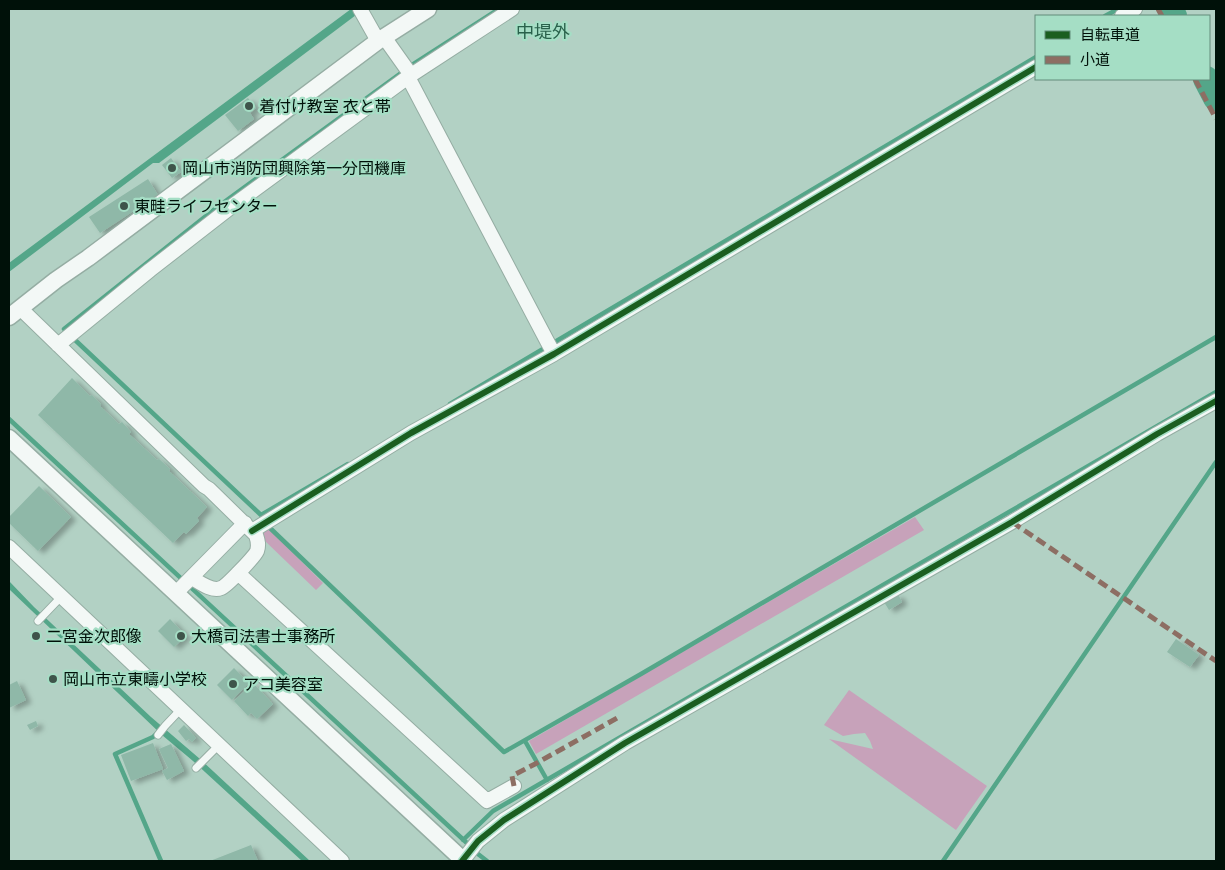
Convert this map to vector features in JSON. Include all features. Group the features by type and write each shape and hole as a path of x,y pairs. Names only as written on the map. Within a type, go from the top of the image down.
{"street":[{"path":"257,525 204,486 58,345 14,313 381,39 428,9"},
{"path":"58,345 150,270 408,72 512,9"},
{"path":"1124,15 1135,9"},
{"path":"361,11 408,72 551,348"},
{"path":"185,585 257,525 551,348 1035,68"},
{"path":"9,438 185,585 463,861 478,841 504,820 625,742 1012,522 1157,434 1216,401"},
{"path":"185,585 221,588 244,567 256,552 258,542 256,535 257,525"},
{"path":"9,547 342,861"},
{"path":"238,573 487,801 514,786"}],"lane":[{"path":"38,621 61,597"},
{"path":"158,735 181,709"},
{"path":"196,768 219,746"}],"shaded area":[{"path":"351,9 366,9 159,163 153,163 9,272 9,263"},
{"path":"915,517 924,530 536,754 529,741"},
{"path":"268,528 323,583 316,590 265,541 262,532"},
{"path":"9,581 151,717 200,759 310,861 302,861 162,735 9,589"},
{"path":"849,690 987,786 956,830 829,739 873,749 865,733 843,736 824,725"}],"building":[{"path":"248,98 256,108 250,113 254,119 238,131 225,115"},
{"name":"岡山市消防団興除第一分団機庫","path":"171,158 181,172 172,178 162,165"},
{"name":"東畦ライフセンター","path":"148,179 158,195 100,233 89,217"},
{"path":"72,378 90,396 92,395 101,404 100,406 119,424 122,422 131,432 129,434 157,460 159,459 170,469 169,471 207,507 197,518 199,521 186,534 184,532 173,543 38,415"},
{"path":"39,486 71,517 38,551 9,523 9,517"},
{"path":"898,594 902,602 889,610 884,602"},
{"path":"170,619 186,636 174,647 158,631"},
{"path":"1176,639 1199,655 1190,667 1167,652"},
{"path":"234,668 249,683 232,700 217,685"},
{"path":"17,681 26,700 9,708 9,685"},
{"path":"253,683 273,704 257,719 251,713 248,716 234,701"},
{"path":"36,721 38,726 30,730 27,725"},
{"path":"184,725 196,738 192,742 189,739 186,741 178,731"},
{"path":"153,743 163,769 131,781 121,755"},
{"path":"171,744 184,771 167,780 162,771 168,768 159,749"},
{"path":"251,845 258,861 210,861"}],"waterway":[{"path":"67,332 64,329 216,208 412,65 499,9"},
{"path":"1107,15 1118,9"},
{"path":"1170,9 1173,15"},
{"path":"450,404 1035,58"},
{"path":"1207,80 1216,98"},
{"path":"74,339 261,515 270,528 504,752 641,674 1216,337"},
{"path":"463,840 493,811 1216,392"},
{"path":"9,419 468,844"},
{"path":"943,861 1216,462"},
{"path":"261,515 348,464"},
{"path":"158,732 153,737 115,754 161,861"},
{"path":"525,741 547,780"},
{"path":"478,854 487,861"}],"marked path":[{"path":"1158,9 1161,15"},
{"path":"1196,80 1216,119"},
{"path":"1012,522 1216,661"},
{"path":"514,786 512,776 619,717"}],"cycle path":[{"path":"252,531 411,433 554,354 1035,68"},
{"path":"462,861 478,841 504,820 625,743 1012,522 1157,434 1216,401"}],"place":[{"name":"着付け教室 衣と帯","path":"249,106"},
{"name":"岡山市消防団興除第一分団機庫","path":"172,168"},
{"name":"東畦ライフセンター","path":"124,206"},
{"name":"二宮金次郎像","path":"36,636"},
{"name":"大橋司法書士事務所","path":"181,636"},
{"name":"岡山市立東疇小学校","path":"53,679"},
{"name":"アコ美容室","path":"233,684"}],"district":[{"name":"中堤外","path":"543,32"}]}
